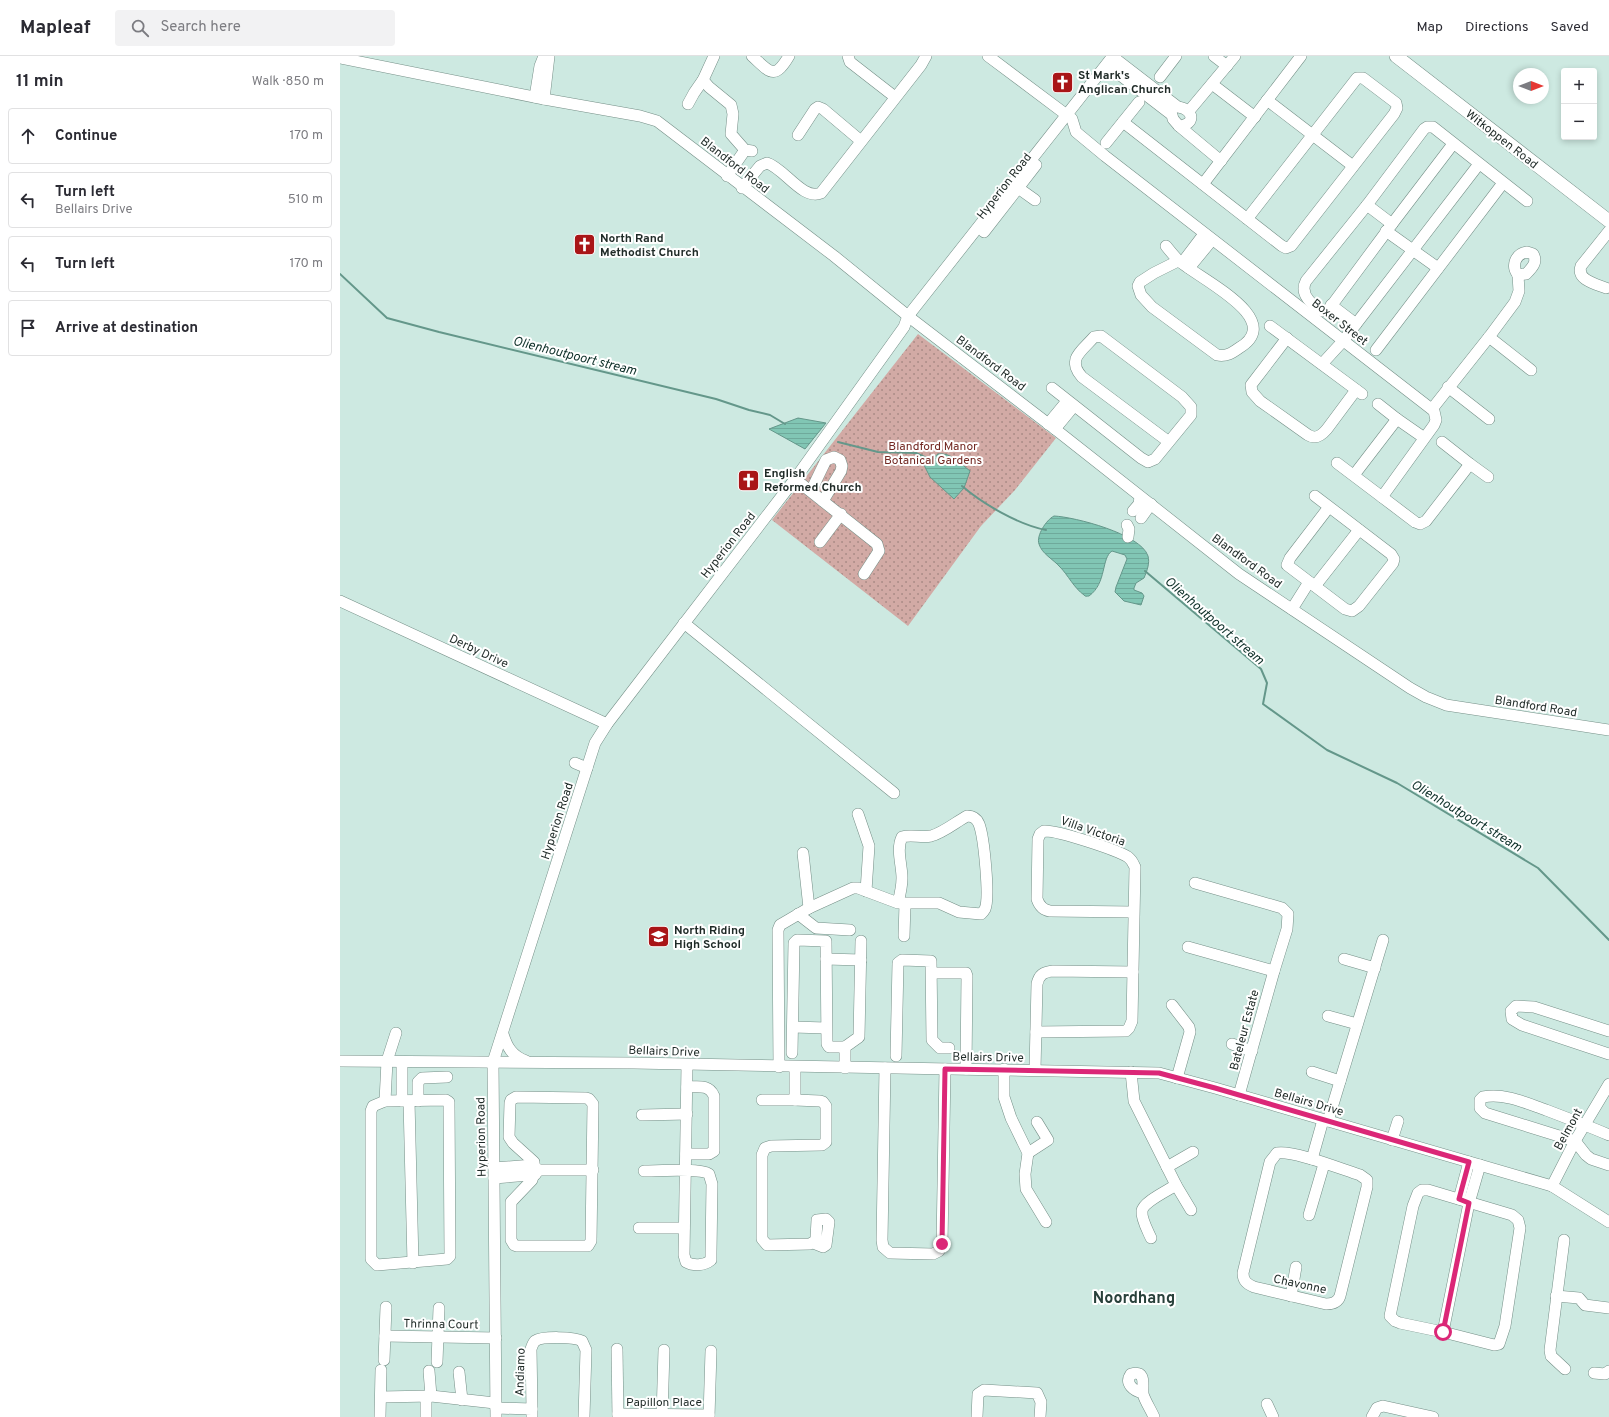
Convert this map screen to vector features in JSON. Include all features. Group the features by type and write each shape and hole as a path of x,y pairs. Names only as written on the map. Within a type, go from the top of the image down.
{"main road":[{"name":"Witkoppen Road","path":"1396,56 1609,221"}],"street":[{"path":"540,98 540,66 544,56"},
{"path":"540,98 549,56"},
{"path":"688,104 703,80 714,56"},
{"path":"752,56 767,70 773,72 777,72 789,56"},
{"path":"848,56 850,62 895,97"},
{"path":"742,188 760,166 767,163 774,166 806,192 818,194 823,190 921,65 926,56"},
{"path":"988,56 1070,117"},
{"path":"1160,77 1176,56"},
{"path":"1214,56 1227,66"},
{"path":"1189,112 1235,56"},
{"path":"1203,184 1301,56"},
{"name":"Blandford Road","path":"340,58 540,98 640,116 654,120 742,188 834,256 910,318 1052,426 1239,574 1410,688 1436,702 1446,705 1609,730"},
{"path":"1113,60 1147,96 1172,115 1173,119 1180,126 1220,160"},
{"name":"Hyperion Road","path":"496,1409 493,1062 595,744 607,724 795,479 910,318 1070,117 1113,60"},
{"path":"1123,122 1247,219 1286,248 1289,247 1394,114 1397,108 1396,103 1365,79 1360,77 1355,79 1247,219"},
{"path":"703,80 709,87 731,105 733,114 731,134 749,151 727,176"},
{"path":"1212,84 1255,118"},
{"path":"1147,96 1187,109 1191,117 1185,126 1180,126"},
{"path":"1106,143 1147,96"},
{"path":"1267,100 1353,166"},
{"path":"798,135 815,108 818,107 823,109 861,141"},
{"name":"Hyperion Road","path":"1015,186 1063,131 1070,117"},
{"name":"Boxer Street","path":"1070,117 1076,132 1105,156 1432,409"},
{"path":"1453,144 1331,305 1324,312 1314,307 1308,300 1305,293 1305,284 1427,127 1433,127 1527,201"},
{"name":"Boxer Street","path":"1063,131 1072,134 1105,156"},
{"path":"1322,364 1343,341 1479,164"},
{"path":"1376,350 1503,183"},
{"path":"1015,186 1035,200"},
{"path":"1367,204 1413,250 1438,268"},
{"path":"1606,288 1584,278 1580,275 1580,270 1581,266 1609,231"},
{"path":"1166,246 1183,264 1241,306 1252,320 1254,331 1250,339 1245,345 1230,354 1217,355 1152,307 1141,295 1138,286 1140,282 1154,273 1183,264 1208,237"},
{"path":"1382,496 1434,425 1436,420 1432,409 1489,337 1517,297 1519,291 1518,275"},
{"path":"1331,305 1356,324"},
{"path":"1270,326 1287,338 1359,392 1323,434 1316,437 1310,437 1260,402 1252,392 1251,385 1287,338"},
{"path":"1052,388 1145,461 1154,461 1191,415 1191,407 1189,403 1106,338 1101,336 1094,337 1076,357 1074,366 1082,377 1169,442"},
{"path":"1489,337 1531,370"},
{"path":"1448,387 1489,419"},
{"path":"1052,426 1071,404"},
{"path":"1378,404 1420,435"},
{"path":"1354,475 1397,419"},
{"path":"1442,442 1488,477"},
{"path":"811,491 826,460 834,457 840,460 842,466 841,471 823,500"},
{"path":"1337,463 1419,524 1422,524 1470,464"},
{"path":"795,479 878,544 878,551 864,574"},
{"path":"1315,496 1394,557 1393,563 1359,606 1352,611 1345,609 1288,566 1288,563 1329,507"},
{"path":"1140,497 1137,515 1151,504"},
{"path":"820,542 841,514"},
{"path":"1127,525 1130,529 1128,537"},
{"path":"1292,610 1312,584 1359,530"},
{"name":"Derby Drive","path":"340,601 607,724"},
{"path":"684,623 894,793"},
{"path":"575,764 587,768"},
{"path":"858,814 869,846 866,891"},
{"path":"779,1067 778,930 780,925 809,908 853,888 858,888 901,904 939,903 959,912 981,914 985,910 986,900 985,855 979,823 973,816 967,816 936,834 928,836 915,835 902,837 899,847 902,878 901,904 904,936"},
{"name":"Villa Victoria","path":"1036,1032 1126,1031 1132,1021 1133,972 1135,867 1132,860 1056,832 1044,831 1040,834 1038,839 1037,898 1045,909 1050,911 1133,912"},
{"path":"803,853 809,908"},
{"name":"Bateleur Estate","path":"1195,883 1282,908 1286,910 1288,918 1287,929 1239,1095"},
{"path":"798,914 816,928 850,930"},
{"path":"792,1053 794,942 797,940 825,940 827,942 827,1044 828,1046 845,1047 859,1037 862,941"},
{"path":"1312,1159 1340,1081 1383,940"},
{"path":"1188,947 1274,971"},
{"path":"826,959 861,960"},
{"path":"1344,959 1375,968"},
{"path":"896,1056 898,962 902,960 930,960 932,963 932,1040 940,1048 949,1048"},
{"path":"1035,1070 1037,984 1039,977 1043,973 1053,971 1133,972"},
{"path":"932,973 966,973 968,976 966,1069"},
{"path":"1172,1005 1189,1027 1190,1032 1177,1078"},
{"path":"1609,1031 1534,1007 1516,1006 1511,1011 1512,1019 1522,1025 1609,1054"},
{"path":"1328,1016 1357,1024"},
{"path":"793,1027 826,1028"},
{"path":"385,1101 387,1061 396,1033"},
{"path":"503,1034 512,1053 530,1062"},
{"path":"1232,1044 1252,1051"},
{"path":"845,1047 845,1068"},
{"name":"Bellairs Drive","path":"340,1061 530,1062 845,1068 1004,1069 1159,1073 1552,1186 1609,1222"},
{"path":"402,1062 410,1101 413,1263"},
{"path":"644,1171 686,1171 707,1172 712,1178 711,1260 701,1264 690,1264 686,1262 684,1255 684,1228 686,1171 688,1065"},
{"path":"795,1067 795,1100"},
{"path":"886,1068 882,1240 884,1247 890,1253 933,1254 939,1251 942,1244 945,1069"},
{"path":"1004,1069 1004,1096 1011,1118 1028,1153 1025,1174 1026,1189 1046,1222"},
{"path":"1131,1072 1134,1101 1176,1185 1191,1210"},
{"path":"1312,1072 1340,1081"},
{"path":"410,1101 420,1079 447,1077"},
{"name":"Belmont","path":"1552,1186 1575,1141 1609,1084"},
{"path":"686,1154 709,1154 714,1151 714,1096 711,1090 706,1087 687,1087"},
{"path":"1609,1135 1585,1124 1509,1098 1487,1096 1480,1100 1480,1108 1485,1113 1575,1141 1583,1153 1591,1159 1609,1165"},
{"path":"516,1097 586,1098 592,1101 592,1170 590,1244 586,1246 516,1246 512,1243 511,1202 532,1180 534,1162 513,1143 510,1137 511,1100 516,1097"},
{"path":"446,1100 449,1102 450,1253 447,1260 377,1265 371,1259 371,1111 373,1106 385,1101 446,1100"},
{"path":"762,1100 820,1101 825,1103 826,1142 822,1145 771,1146 765,1148 762,1155 762,1239 767,1245 813,1243"},
{"path":"642,1115 687,1114"},
{"path":"1392,1140 1398,1121"},
{"path":"1028,1153 1050,1143 1037,1122"},
{"path":"1167,1167 1193,1152"},
{"name":"Chavonne","path":"1277,1153 1284,1153 1312,1159 1324,1164 1360,1175 1365,1178 1367,1183 1338,1300 1329,1304 1250,1286 1244,1281 1243,1273 1272,1158 1277,1153"},
{"path":"1310,1214 1324,1164"},
{"path":"1443,1332 1464,1201 1474,1164"},
{"path":"494,1173 533,1170 592,1170"},
{"path":"1151,1238 1142,1214 1142,1208 1147,1203 1176,1185"},
{"path":"1422,1190 1428,1190 1512,1214 1517,1218 1520,1224 1505,1326 1500,1342 1494,1345 1443,1332 1400,1323 1392,1319 1390,1314 1413,1206 1418,1192 1422,1190"},
{"path":"639,1228 684,1228"},
{"path":"1564,1240 1550,1352 1551,1356 1565,1369"},
{"path":"1291,1296 1296,1267"},
{"path":"1556,1296 1579,1298 1585,1305 1609,1308"},
{"path":"380,1417 386,1307"},
{"path":"437,1362 439,1308"},
{"name":"Thrinna Court","path":"385,1336 496,1338"},
{"name":"Andiamo","path":"381,1397 428,1396 462,1400 496,1409 532,1413 532,1345 539,1339 573,1338 582,1341 585,1346 584,1417"},
{"path":"617,1349 618,1416"},
{"path":"662,1416 664,1350"},
{"path":"709,1416 711,1351"},
{"path":"426,1417 429,1371"},
{"path":"1594,1373 1605,1374 1609,1371"},
{"path":"459,1372 462,1400"},
{"path":"977,1417 978,1394 984,1390 1037,1393 1041,1402 1040,1417"},
{"path":"1143,1393 1154,1417"},
{"path":"1267,1404 1273,1417"},
{"path":"1372,1417 1376,1410 1383,1406 1433,1417"},
{"name":"Papillon Place","path":"618,1416 709,1416"}],"green space":[{"name":"Blandford Manor Botanical Gardens","path":"918,334 1056,438 1015,490 981,526 908,626 772,520"}],"shaded area":[{"path":"798,418 826,423 805,449 769,429"},
{"path":"938,454 951,457 970,471 964,488 954,499 930,477 924,465"},
{"path":"1054,516 1091,523 1106,528 1121,534 1143,548 1148,556 1148,567 1144,578 1136,583 1134,588 1134,590 1142,593 1144,596 1141,605 1124,601 1115,592 1127,559 1125,555 1112,551 1106,559 1099,584 1095,591 1089,596 1085,596 1077,589 1063,570 1040,548 1038,541 1042,528"}],"waterway":[{"name":"Olienhoutpoort stream","path":"340,274 387,318 716,399 770,415 785,424"},
{"name":"Olienhoutpoort stream","path":"838,442 878,452 916,453 931,460"},
{"name":"Olienhoutpoort stream","path":"962,486 980,500 1013,519 1024,524 1046,530"},
{"name":"Olienhoutpoort stream","path":"1145,571 1261,669 1267,683 1263,704 1327,750 1397,783 1538,868 1609,940"}],"place":[{"name":"St Mark's Anglican Church","path":"1063,82"},
{"name":"North Rand Methodist Church","path":"585,245"},
{"name":"English Reformed Church","path":"748,480"},
{"name":"North Riding High School","path":"658,937"}],"district":[{"name":"Noordhang","path":"1134,1297"}],"route":[{"path":"942,1244 945,1069 1159,1073 1469,1162 1459,1199 1469,1203 1443,1332"}]}
